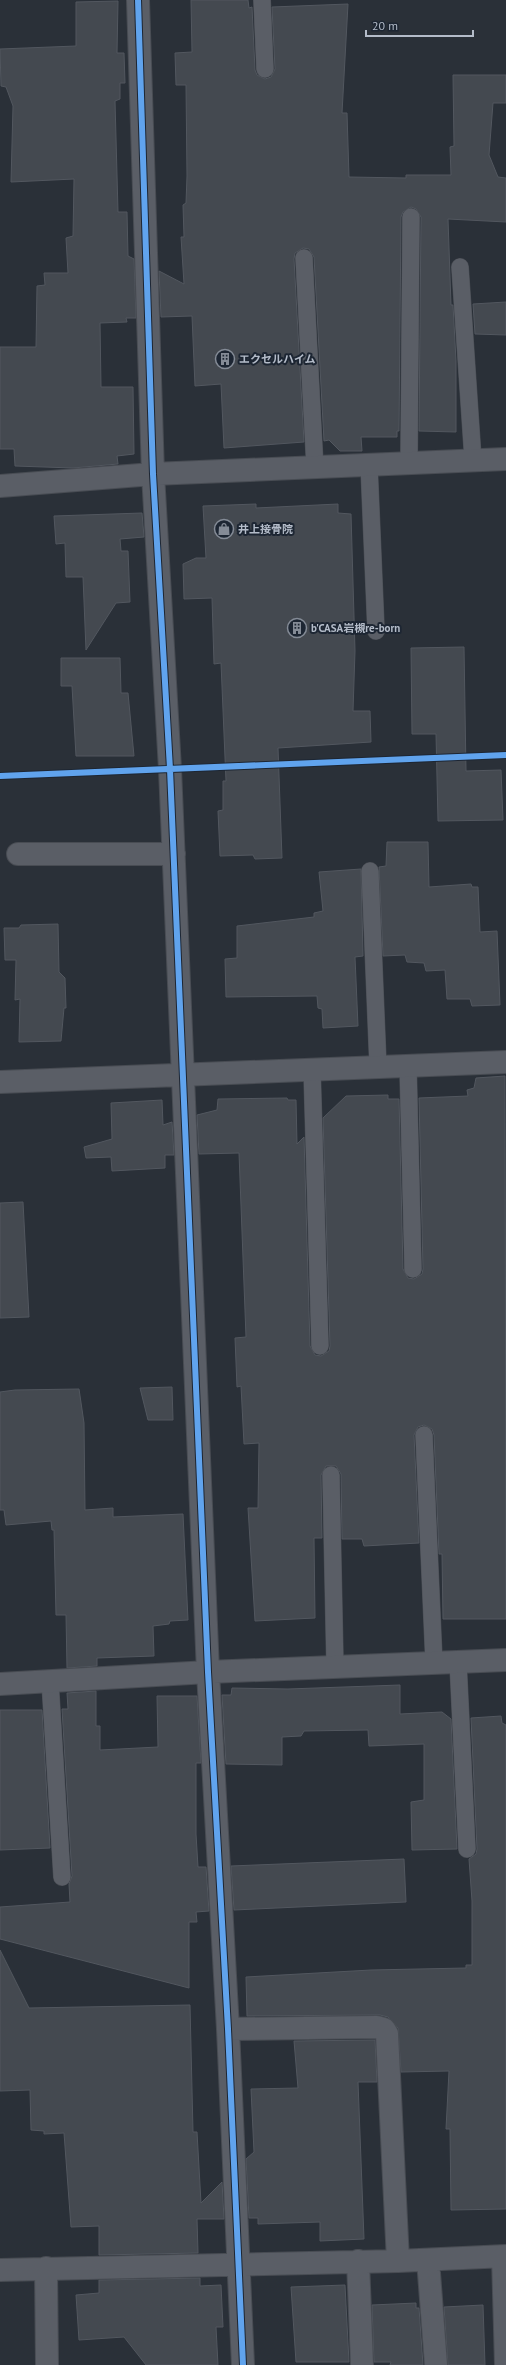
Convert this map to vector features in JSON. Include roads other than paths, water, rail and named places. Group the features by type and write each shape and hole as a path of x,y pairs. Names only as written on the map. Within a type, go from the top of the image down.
{"street":[{"path":"138,0 153,474 174,854 208,1672 228,2029 243,2365"},
{"path":"0,486 153,474 506,459"},
{"path":"18,854 174,854"},
{"path":"0,1082 506,1062"},
{"path":"0,1684 208,1672 506,1660"},
{"path":"228,2029 377,2027 384,2029 387,2034 398,2261"},
{"path":"0,2270 398,2261 505,2256 506,2365"},
{"path":"428,2260 436,2365"},
{"path":"358,2262 362,2365"},
{"path":"46,2268 47,2365"}],"lane":[{"path":"262,0 265,69"},
{"path":"409,463 411,217"},
{"path":"304,258 315,468"},
{"path":"460,268 474,460"},
{"path":"369,465 376,631"},
{"path":"370,871 378,1066"},
{"path":"408,1065 413,1269"},
{"path":"312,1069 320,1346"},
{"path":"424,1434 434,1663"},
{"path":"331,1475 335,1667"},
{"path":"458,1662 467,1849"},
{"path":"50,1681 62,1877"}],"place":[{"name":"エクセルハイム","path":"225,359"},
{"name":"井上接骨院","path":"224,529"},
{"name":"b'CASA岩槻re-born","path":"297,628"}]}
